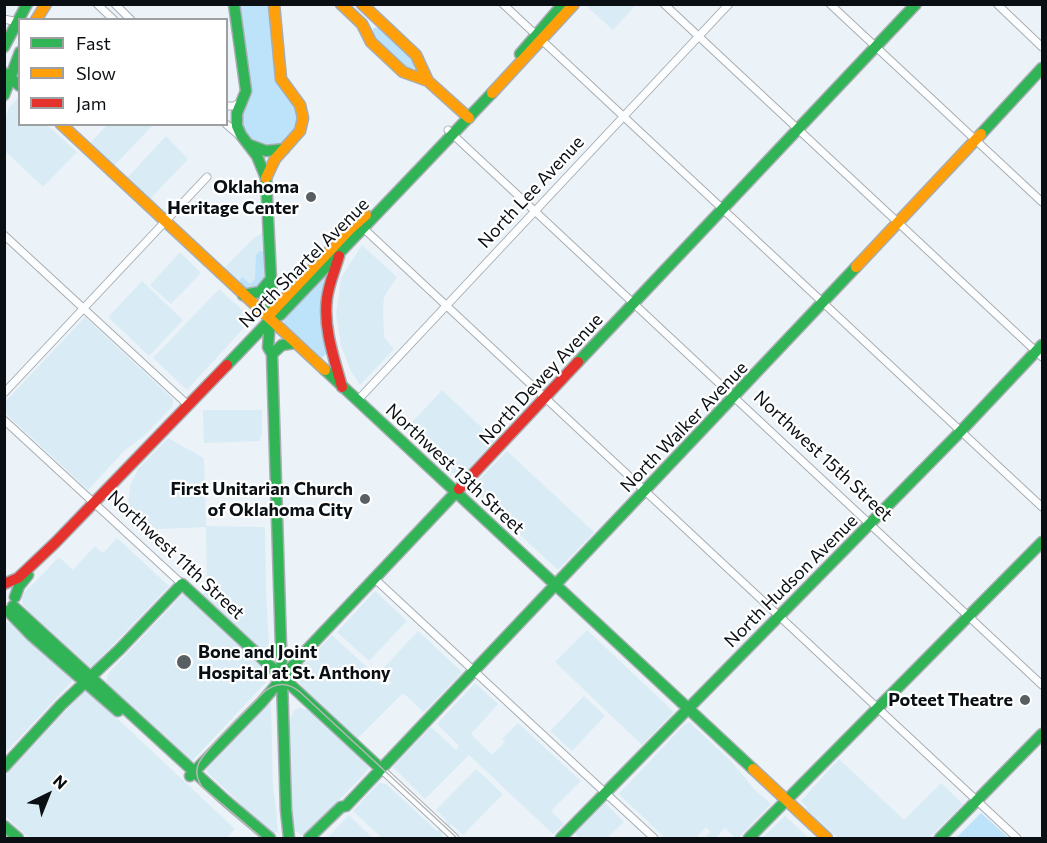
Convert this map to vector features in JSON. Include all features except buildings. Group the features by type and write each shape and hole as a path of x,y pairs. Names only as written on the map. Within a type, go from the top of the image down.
{"street":[{"path":"4,30 27,4"},
{"path":"37,18 46,4"},
{"path":"97,4 112,18"},
{"path":"115,4 129,18"},
{"path":"234,4 245,86 244,99 237,117 239,130 257,156 266,178 271,282 268,347 272,354 286,810 289,838"},
{"path":"266,178 274,160 292,144 300,133 303,116 297,100 285,88 281,79 274,4"},
{"path":"341,4 362,24 371,42 403,72 428,81"},
{"path":"362,4 416,55 428,81 466,116"},
{"path":"502,4 1042,507"},
{"name":"North Shartel Avenue","path":"538,38 563,4"},
{"name":"North Shartel Avenue","path":"270,316 280,315 538,38 574,4"},
{"path":"664,4 898,223 1040,351"},
{"name":"North Lee Avenue","path":"357,401 729,4"},
{"path":"830,4 1042,202"},
{"name":"North Dewey Avenue","path":"192,774 916,4"},
{"path":"997,4 1042,47"},
{"path":"4,47 12,19"},
{"path":"366,31 377,19"},
{"path":"4,95 7,75 18,56"},
{"name":"North Walker Avenue","path":"309,838 341,807 346,806 736,397 1042,68"},
{"path":"228,106 234,106 244,99"},
{"name":"Northwest 13th Street","path":"63,126 243,295 270,316 295,343 827,838"},
{"path":"228,126 247,142 266,151 285,149"},
{"name":"Northwest 15th Street","path":"450,132 1042,685"},
{"path":"4,393 207,177"},
{"path":"361,226 1017,838"},
{"name":"North Shartel Avenue","path":"4,585 18,578 55,543 248,342 350,229 361,226"},
{"path":"4,235 187,404"},
{"path":"340,241 329,289 326,316 330,343 342,387"},
{"path":"271,282 284,293 292,291"},
{"path":"243,295 260,292 271,282"},
{"path":"248,342 261,343 272,354"},
{"path":"272,354 282,345 295,343"},
{"name":"North Hudson Avenue","path":"561,838 1040,351"},
{"name":"Northwest 11th Street","path":"4,420 455,838"},
{"path":"749,838 1042,542"},
{"name":"North Shartel Avenue","path":"10,607 22,582 55,543"},
{"path":"375,579 654,838"},
{"path":"4,767 182,584"},
{"path":"4,585 11,589 10,607 262,838"},
{"path":"282,838 277,703 283,677"},
{"path":"940,838 1042,734"},
{"path":"192,774 270,838"},
{"name":"North Walker Avenue","path":"318,838 346,811 346,806"},
{"path":"4,826 18,838"}],"shaded area":[{"path":"238,5 270,5 288,95 299,111 297,130 286,143 263,147 247,137 241,124"},
{"path":"585,5 636,5 613,30"},
{"path":"379,27 415,59 417,66 410,71 373,39 371,32 374,28"},
{"path":"18,98 18,126 48,126 77,152 43,187 5,151 5,121 8,109"},
{"path":"106,126 152,126 114,166 90,143"},
{"path":"166,136 188,159 150,199 127,178"},
{"path":"263,232 264,284 247,289 224,268"},
{"path":"362,245 397,277 384,297 383,307 384,337 394,349 360,385 351,371 341,346 336,314 341,278"},
{"path":"264,251 264,284 262,288 247,289 240,280 242,277 250,284 255,279 256,255"},
{"path":"180,252 201,273 171,304 150,285"},
{"path":"325,271 330,271 328,352 322,358 285,324 283,319"},
{"path":"142,281 183,320 149,356 108,317"},
{"path":"219,289 252,319 187,390 153,358"},
{"path":"85,317 173,399 173,406 144,436 124,451 88,490 4,412 5,402"},
{"path":"442,390 495,440 459,479 406,429"},
{"path":"203,410 262,410 260,441 204,443"},
{"path":"168,438 204,458 206,526 265,527 268,650 261,650 202,595 207,589 206,527 137,530 128,506 130,486 138,469"},
{"path":"507,451 594,532 558,570 470,489"},
{"path":"117,538 169,586 91,668 25,608 22,597 59,557 73,570 95,546 103,553"},
{"path":"375,591 407,621 369,661 337,632"},
{"path":"183,594 268,673 269,679 191,762 106,683 108,674"},
{"path":"5,621 20,628 74,679 5,753"},
{"path":"587,630 674,712 642,745 555,662"},
{"path":"418,631 462,672 424,712 403,693 357,739 303,688 299,681 298,675 301,667 332,635 387,686 392,683 380,672"},
{"path":"475,683 498,704 471,734 492,755 505,742 502,739 518,723 581,781 551,811 564,824 553,834 469,755 425,799 393,767 431,727 456,750 459,746 437,724"},
{"path":"86,689 235,829 229,838 29,838 5,816 4,777"},
{"path":"584,696 605,716 572,751 550,731"},
{"path":"271,703 273,790 278,832 270,834 207,772 207,769"},
{"path":"299,708 310,710 366,762 369,769 304,836 293,829 289,723 294,710"},
{"path":"689,722 731,761 756,791 771,804 738,838 735,838 725,828 715,838 709,838 706,836 710,832 706,827 696,838 665,838 619,794"},
{"path":"839,759 904,820 941,783 963,804 929,838 838,838 806,809 807,807 801,801"},
{"path":"476,769 503,794 463,835 451,824 441,835 444,838 382,838 353,811 379,783 386,784 437,831 447,821 436,810"},
{"path":"605,803 624,822 607,838 580,838 575,833"},
{"path":"981,813 1009,838 956,838"},
{"path":"349,815 365,831 374,838 327,838"},
{"path":"785,816 795,825 809,838 762,838"}],"tram line":[{"path":"262,838 202,787 197,777 197,768 201,759 217,740 264,692 273,686 282,684 291,686 300,692 457,838"}],"traffic: fast":[{"path":"20,18 27,4"},
{"path":"234,4 246,91 237,113 237,126 257,156 266,178 272,299 268,347 272,354 286,810 289,838"},
{"path":"520,54 563,4"},
{"path":"578,362 916,4"},
{"path":"4,47 18,21"},
{"path":"4,95 18,57"},
{"path":"981,134 1042,68"},
{"path":"4,73 18,84"},
{"path":"227,365 270,320 280,315 492,93"},
{"path":"250,145 266,151 284,149"},
{"path":"309,838 341,807 346,806 856,267"},
{"path":"243,295 260,292 270,280"},
{"path":"272,354 282,345 295,343"},
{"path":"561,838 961,431 1042,345"},
{"path":"325,370 753,769"},
{"path":"190,776 261,703 301,656 459,489"},
{"path":"749,838 1042,542"},
{"path":"15,597 19,586 28,575"},
{"path":"4,767 61,705 120,649 182,584 381,769"},
{"path":"13,606 225,800 270,838"},
{"path":"8,611 31,635 118,711"},
{"path":"940,838 1042,734"},
{"path":"4,826 18,838"}],"traffic: slow":[{"path":"37,18 46,4"},
{"path":"266,178 275,159 300,131 303,118 300,105 281,79 274,4"},
{"path":"341,4 362,24 371,42 403,72 428,81 469,118"},
{"path":"362,4 416,55 428,81"},
{"path":"492,93 574,4"},
{"path":"63,126 325,370"},
{"path":"856,267 981,134"},
{"path":"271,313 366,215"},
{"path":"753,769 827,838"}],"traffic: jam":[{"path":"339,256 329,287 326,309 330,343 342,387"},
{"path":"459,489 578,362"},
{"path":"4,584 18,578 55,543 227,365"}],"place":[{"name":"Oklahoma Heritage Center","path":"311,197"},
{"name":"First Unitarian Church of Oklahoma City","path":"365,499"},
{"name":"Bone and Joint Hospital at St. Anthony","path":"184,662"},
{"name":"Poteet Theatre","path":"1025,700"}]}
